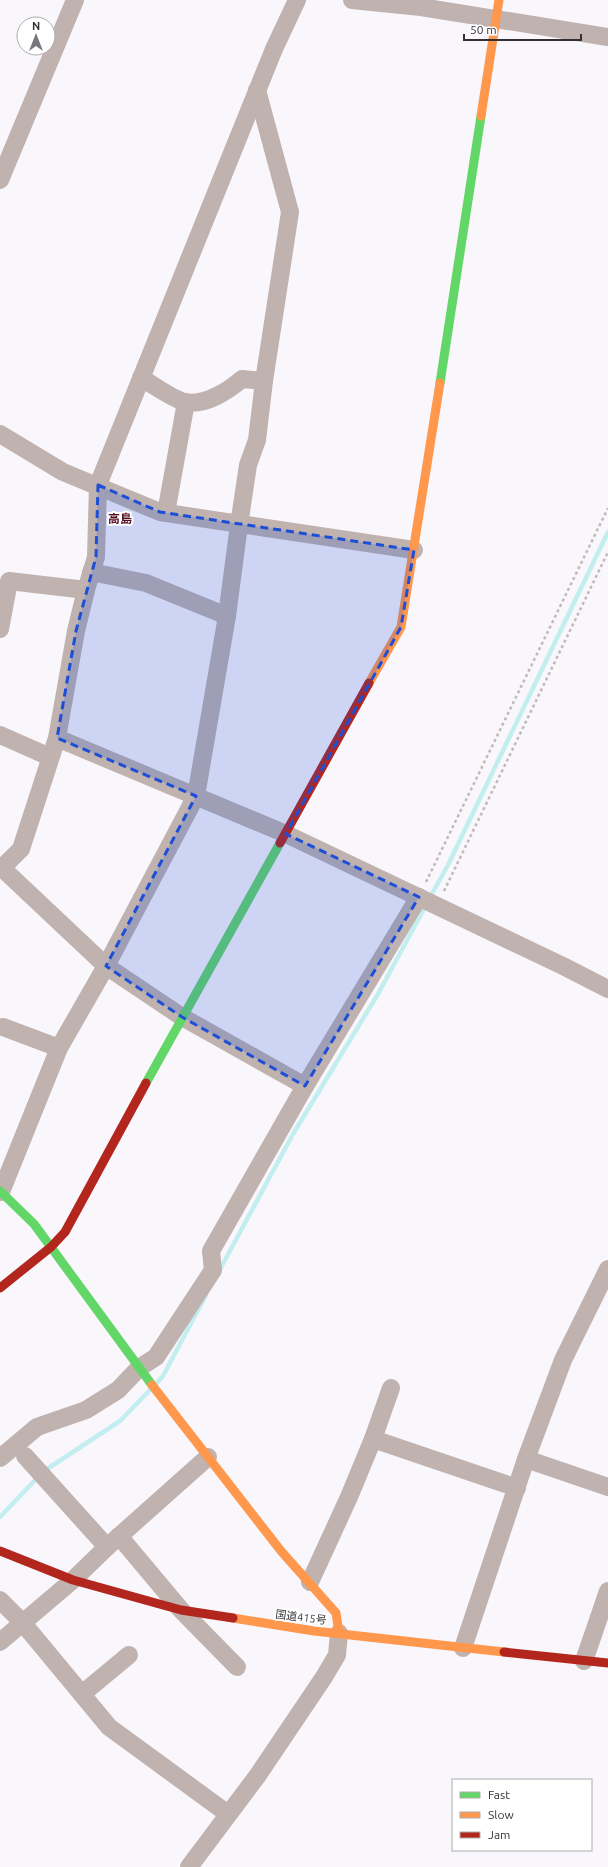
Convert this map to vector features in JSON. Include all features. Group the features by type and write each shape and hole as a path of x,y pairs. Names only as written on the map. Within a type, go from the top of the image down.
{"main road":[{"path":"0,1288 51,1247 65,1232 182,1017 286,834 400,627 414,550 499,0"},
{"path":"1,1192 34,1224 139,1368 208,1457 281,1550 336,1613 340,1633"},
{"name":"国道415号","path":"0,1551 73,1580 181,1610 259,1624 608,1663"}],"street":[{"path":"0,180 75,0"},
{"path":"297,0 257,90 98,485 96,557 76,631 57,738 21,850 1,868 106,966 182,1017 304,1086"},
{"path":"352,0 421,7 608,37"},
{"path":"1,1192 59,1048 106,966 196,796 226,616 248,465 257,440 264,382 290,212 257,90"},
{"path":"141,378 186,402 193,403 212,398 230,389 242,379 264,382"},
{"path":"166,513 186,402"},
{"path":"0,434 63,472 166,513 414,550"},
{"path":"91,572 146,583 226,616"},
{"path":"0,629 9,580 86,590"},
{"path":"0,735 50,757"},
{"path":"57,738 286,834 608,989"},
{"path":"0,1458 37,1427 86,1410 118,1390 139,1368 156,1357 212,1270 211,1251 304,1086 418,897"},
{"path":"3,1027 59,1048"},
{"path":"463,1648 526,1458 563,1360 608,1269"},
{"path":"310,1582 350,1497 391,1388"},
{"path":"373,1439 517,1488"},
{"path":"25,1456 237,1667"},
{"path":"0,1642 73,1580 208,1457"},
{"path":"526,1458 608,1487"},
{"path":"584,1661 608,1591"},
{"path":"0,1600 22,1622 109,1727 228,1814"},
{"path":"189,1867 258,1775 324,1677 337,1656 340,1633"},
{"path":"82,1694 129,1655"}],"path":[{"path":"418,897 608,508"},
{"path":"436,905 608,552"}],"highlighted area":[{"path":"98,485 160,512 414,550 401,627 286,834 419,897 305,1086 182,1017 106,966 196,796 57,738 76,631 96,557"}],"waterway":[{"path":"429,899 448,865 608,532"},
{"path":"219,1271 293,1134 378,994 426,905"},
{"path":"157,1383 163,1376 206,1295"},
{"path":"44,1471 120,1421 149,1391"},
{"path":"0,1517 39,1476"}],"traffic: fast":[{"path":"440,383 481,116"},
{"path":"146,1083 280,843"},
{"path":"0,1191 34,1224 152,1385"}],"traffic: slow":[{"path":"481,116 499,0"},
{"path":"369,683 401,627 440,383"},
{"path":"152,1385 281,1551 336,1613 339,1633"},
{"path":"233,1618 314,1631 504,1652"}],"traffic: jam":[{"path":"280,843 369,683"},
{"path":"0,1288 51,1247 65,1232 146,1083"},
{"path":"0,1551 73,1580 181,1610 233,1618"},
{"path":"504,1652 608,1663"}],"district":[{"name":"高島","path":"120,519"}]}
